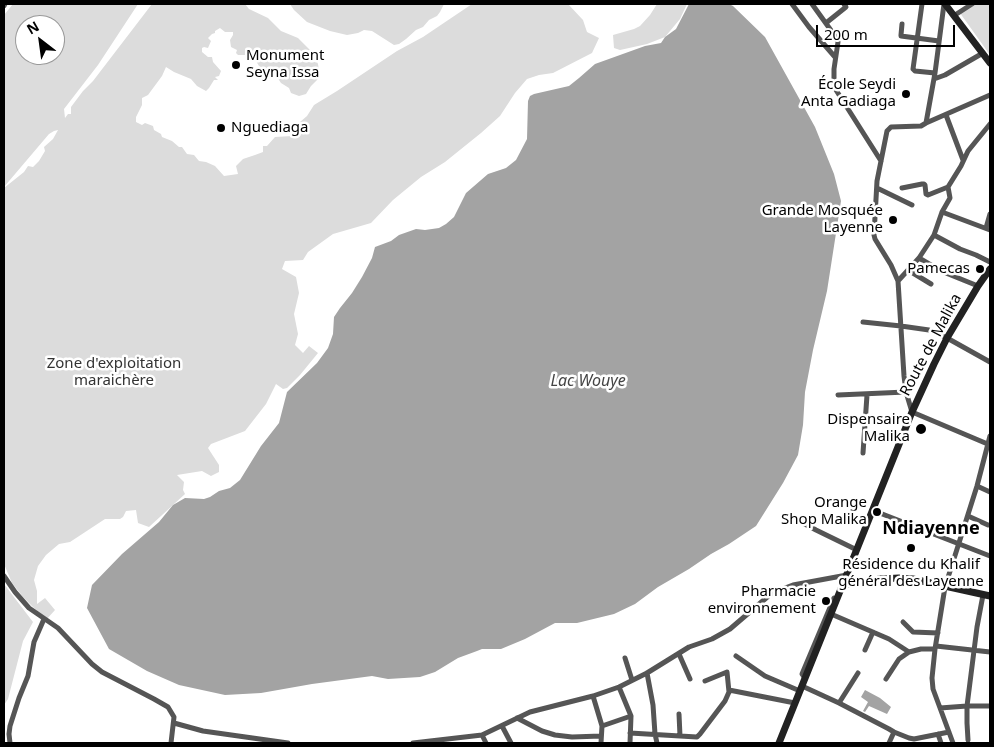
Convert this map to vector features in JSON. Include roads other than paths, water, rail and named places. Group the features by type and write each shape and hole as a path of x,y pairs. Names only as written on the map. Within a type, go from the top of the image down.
{"main road":[{"path":"944,4 955,15 990,63"},
{"name":"Route de Malika","path":"779,743 912,412 947,338 990,269"},
{"path":"843,585 899,578 913,579 987,595"}],"street":[{"path":"792,4 809,28 835,57"},
{"path":"812,4 837,40 834,84 836,90 881,161"},
{"path":"826,23 846,7 844,4"},
{"path":"922,4 913,69 915,71 935,73"},
{"path":"926,123 944,4"},
{"path":"955,15 972,4"},
{"path":"902,24 902,36 939,41"},
{"path":"934,80 983,53"},
{"path":"989,444 912,412 906,392 898,281 875,237 874,229 881,161 889,128 921,126 990,95"},
{"path":"946,115 963,160"},
{"path":"902,188 924,184 926,185 926,194 928,195 948,187 970,148 990,124"},
{"path":"898,281 919,258 934,235 942,212 950,198 948,187"},
{"path":"877,188 912,205"},
{"path":"942,212 988,229 990,214"},
{"path":"934,235 990,262"},
{"path":"919,258 938,269 978,286"},
{"path":"908,270 931,284"},
{"path":"863,322 929,330 990,362"},
{"path":"838,396 906,392"},
{"path":"863,453 867,394"},
{"path":"953,743 933,690 936,647 945,587 977,486 990,436"},
{"path":"977,486 990,492"},
{"path":"872,510 990,556"},
{"path":"968,516 988,525"},
{"path":"803,523 856,550"},
{"path":"413,743 482,735 540,709 619,687 689,648 712,639 730,629 772,593 793,585 847,575"},
{"path":"4,576 29,608 58,628 92,664 102,672 165,705 174,717 171,743"},
{"path":"802,685 802,674 822,625 834,598 840,593"},
{"path":"968,740 966,724 977,627 987,595"},
{"path":"831,614 889,639 908,652"},
{"path":"9,743 9,730 12,719 28,676 34,642 44,619"},
{"path":"904,622 913,632 938,632"},
{"path":"865,650 873,632"},
{"path":"886,679 899,659 908,652 936,647 990,652"},
{"path":"679,654 690,679"},
{"path":"736,656 765,676 802,685 894,732 922,740 949,732"},
{"path":"625,658 632,680"},
{"path":"630,732 697,737 725,701 729,690 727,672 705,681"},
{"path":"647,673 654,705 657,743"},
{"path":"838,703 858,673"},
{"path":"619,687 631,716 630,743"},
{"path":"729,690 796,703"},
{"path":"592,696 602,726 601,743"},
{"path":"940,708 990,706"},
{"path":"680,714 680,736"},
{"path":"602,726 631,716"},
{"path":"517,718 549,734 572,737 601,736"},
{"path":"174,723 203,731 268,742 286,743"},
{"path":"502,726 511,743"},
{"path":"889,743 894,732"},
{"path":"938,734 941,743"},
{"path":"482,735 486,743"},
{"path":"572,737 572,743"}],"water":[{"name":"Lac Wouye","path":"689,4 729,4 765,37 815,127 834,174 841,201 827,291 805,392 803,425 798,455 756,526 658,587 635,604 614,614 577,623 555,623 501,649 482,649 458,658 435,672 420,677 388,679 372,676 261,693 225,695 179,685 147,671 109,649 87,608 92,585 122,554 159,522 173,505 185,498 204,499 210,497 219,491 230,488 240,480 261,446 279,423 287,392 317,363 328,348 333,334 334,317 362,277 372,258 375,247 416,229 439,228 446,224 454,217 466,193 488,174 506,168 516,160 527,139 528,101 530,96 569,86 595,64 645,46 661,43 665,37 676,29"},
{"path":"865,690 880,698 891,707 887,714 869,706 865,712 863,711 868,702 861,697"}],"place":[{"name":"Monument Seyna Issa","path":"236,65"},
{"name":"École Seydi Anta Gadiaga","path":"906,94"},
{"name":"Nguediaga","path":"221,128"},
{"name":"Grande Mosquée Layenne","path":"893,220"},
{"name":"Pamecas","path":"980,269"},
{"name":"Dispensaire Malika","path":"921,429"},
{"name":"Orange Shop Malika","path":"877,512"},
{"name":"Résidence du Khalif général des Layenne","path":"911,548"},
{"name":"Pharmacie environnement","path":"826,601"}],"district":[{"name":"Ndiayenne","path":"931,529"}],"park label":[{"name":"Zone d'exploitation maraichère","path":"114,372"}]}
